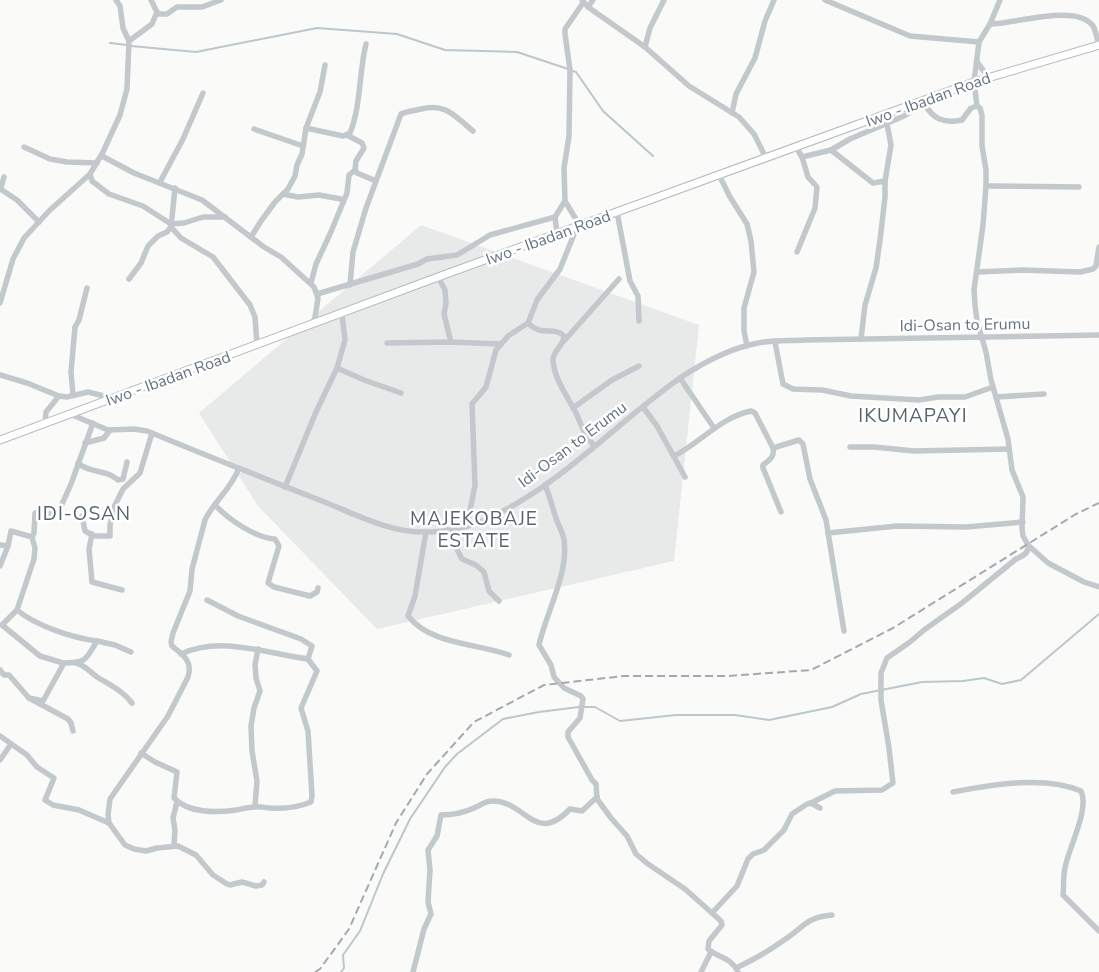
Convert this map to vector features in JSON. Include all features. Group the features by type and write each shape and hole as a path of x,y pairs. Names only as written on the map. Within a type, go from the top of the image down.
{"main road":[{"name":"Iwo - Ibadan Road","path":"0,440 438,277 974,82 1099,45"}],"street":[{"path":"0,303 19,245 39,222 90,174 100,158 120,115 127,89 129,40 123,28 120,6 116,0"},
{"path":"151,0 158,14 167,14 178,7 202,7 221,0"},
{"path":"467,526 475,485 471,410 474,400 486,387 496,350 500,344 528,323 537,300 560,269 579,226 565,201 564,175 569,136 570,79 565,29 584,3 593,0"},
{"path":"645,47 650,28 664,0"},
{"path":"732,113 736,94 755,58 768,13 774,0"},
{"path":"825,0 910,36 979,42"},
{"path":"1000,0 990,24 979,42 974,82 977,106 980,108 982,115 986,186 974,290 977,321 1010,449 1012,470 1023,497 1024,536 1028,545 1048,563 1072,577 1099,587"},
{"path":"584,3 645,47 689,86 747,124 766,158"},
{"path":"129,40 152,24 157,12"},
{"path":"990,24 1059,14 1072,16 1082,18 1092,25 1099,45"},
{"path":"348,135 352,129 366,44"},
{"path":"977,62 988,77"},
{"path":"250,237 296,176 306,128 320,92 325,65"},
{"path":"160,182 183,139 203,93"},
{"path":"802,157 831,150 850,139 888,124 923,102 937,119 945,121 962,120 971,108 977,106"},
{"path":"350,285 352,252 400,116 403,113 433,106 441,107 473,131"},
{"path":"861,340 865,305 876,268 886,197 885,182 891,145 888,124"},
{"path":"306,128 343,136 348,135 364,145 354,170 349,175 348,187 343,202 316,264 311,283"},
{"path":"254,129 303,146"},
{"path":"24,147 50,159 67,162 100,158 202,200 250,237 282,257 311,283 317,294 314,324"},
{"path":"796,147 802,157 808,177 817,187 815,208 798,252"},
{"path":"831,150 873,184 885,182"},
{"path":"354,170 376,181"},
{"path":"90,174 92,182"},
{"path":"720,175 730,197 747,224 751,241 754,272 744,308 744,331 747,346"},
{"path":"4,177 2,190 17,200 39,222"},
{"path":"84,180 92,182 109,194 143,206 171,226 182,238 213,256 250,305 255,318 257,345"},
{"path":"986,186 1079,187"},
{"path":"129,279 141,263 148,246 158,236 168,232 171,226 175,188"},
{"path":"283,194 298,197 328,196 341,199 343,202"},
{"path":"557,234 555,217 565,201"},
{"path":"617,212 630,281 638,296 639,321"},
{"path":"171,226 203,217 225,217"},
{"path":"317,294 418,264 427,259 456,255 490,235 555,217"},
{"path":"976,272 1022,270 1080,272 1093,269 1096,266 1099,247"},
{"path":"438,277 446,290 444,314 451,342"},
{"path":"594,446 581,427 563,390 553,360 555,353 564,341 619,279"},
{"path":"73,395 71,372 75,328 80,320 87,288"},
{"path":"285,487 316,412 337,368 345,340 342,314"},
{"path":"528,323 540,331 560,332 564,336 564,341"},
{"name":"Idi-Osan to Erumu","path":"70,414 110,430 134,429 152,433 384,525 426,532 467,526 488,518 545,485 699,365 726,352 760,342 1099,335"},
{"path":"388,343 451,342 500,344"},
{"path":"775,342 783,384 793,389 822,390 851,396 919,400 938,397 965,397 994,387"},
{"path":"573,408 612,380 638,366"},
{"path":"337,368 401,393"},
{"path":"0,375 59,396 88,392 112,398"},
{"path":"680,378 714,428"},
{"path":"996,397 1044,394"},
{"path":"45,423 46,412 59,396"},
{"path":"643,407 650,415 685,477"},
{"path":"674,456 689,448 714,428 739,414 751,411 755,413 773,448 773,457 763,468 781,512"},
{"path":"93,423 71,484 58,513 35,513 32,537 35,548 34,559 17,610 2,625 40,656 83,666 95,676 126,695 132,704"},
{"path":"85,443 104,438 110,430"},
{"path":"82,516 85,531 92,534 110,536 110,525 115,505 123,489 140,473 152,433"},
{"path":"773,448 793,441 801,441 810,479 823,511 828,533 844,631"},
{"path":"850,448 874,447 914,451 1010,449"},
{"path":"78,463 84,469 112,475 118,480 123,479 127,462"},
{"path":"106,822 110,799 168,716 188,676 190,666 188,661 172,646 171,638 190,592 192,569 205,520 231,484 238,468"},
{"path":"545,485 550,495 565,547 564,562 539,645 551,665 554,677 564,688 581,696 583,699 580,718 568,732 568,737 596,784 597,797 611,818 627,836 636,854 685,889 722,923 720,930 707,945 711,952 724,957 737,970 785,940 812,918 832,915"},
{"path":"215,505 229,518 253,532 267,538 276,539 279,546 268,583 274,587 310,596 317,592 318,588"},
{"path":"828,533 898,526 966,527 1023,522"},
{"path":"447,530 462,559 476,565 484,572 489,591 499,601"},
{"path":"0,566 8,546 11,531 32,537"},
{"path":"426,532 415,596 408,616 416,627 433,635 509,655"},
{"path":"92,534 89,549 92,582 122,590"},
{"path":"0,545 8,546"},
{"path":"712,913 737,886 748,859 753,854 764,850 784,830 792,814 802,806 811,804 835,791 882,790 893,783 881,700 881,673 887,658 962,603 1016,559 1025,555 1029,549 1028,545"},
{"path":"207,600 238,616 301,638 312,646 308,659"},
{"path":"17,610 23,616 47,627 78,638 114,645 131,652"},
{"path":"76,664 89,656 97,641"},
{"path":"141,753 177,772 174,798 177,802 188,808 233,811 255,806 298,807 301,804 311,802 308,731 301,708 317,671 308,659 246,646 206,647 189,650 181,654"},
{"path":"255,806 258,781 252,751 251,726 254,708 260,691 255,665 258,649"},
{"path":"29,698 43,701 64,663"},
{"path":"0,670 4,675 9,675 29,698 68,719 72,723 73,731"},
{"path":"0,736 27,755 37,767 54,778 45,800 53,805 79,810 106,822 125,845 146,851 174,845 196,855 212,875 227,884 242,882 256,886 262,885 264,882"},
{"path":"0,760 11,744"},
{"path":"953,792 996,785 1023,784 1068,786 1081,791 1084,796 1081,818 1065,867 1064,895 1099,931"},
{"path":"413,972 424,929 431,914 428,902 430,870 428,850 437,836 441,815 454,814 490,801 499,801 510,804 535,822 550,822 564,816 570,809 582,811 597,797"},
{"path":"174,845 175,830 173,818 177,802"},
{"path":"811,804 820,808"},
{"path":"700,972 711,952"}],"shaded area":[{"path":"421,225 699,325 674,561 377,629 258,506 199,413"}],"waterway":[{"path":"131,46 196,52 317,28 397,34 445,50 517,52 568,69"},
{"path":"110,43 127,45"},
{"path":"573,71 576,72 603,111 653,156"},
{"path":"584,707 595,707 620,721 676,715 735,715 769,720 832,707 861,694 922,682 963,681 984,678 1002,684 1021,680 1099,614"},
{"path":"341,972 344,968 343,955 360,931 383,874 410,819 445,767 457,754 503,719 579,707"}],"railway":[{"path":"315,972 320,969 349,929 396,823 427,774 474,722 544,685 624,676 728,676 811,670 893,628 1076,514 1099,503"}],"district":[{"name":"IKUMAPAYI","path":"913,415"},
{"name":"IDI-OSAN","path":"84,513"},
{"name":"MAJEKOBAJE ESTATE","path":"474,529"}]}
